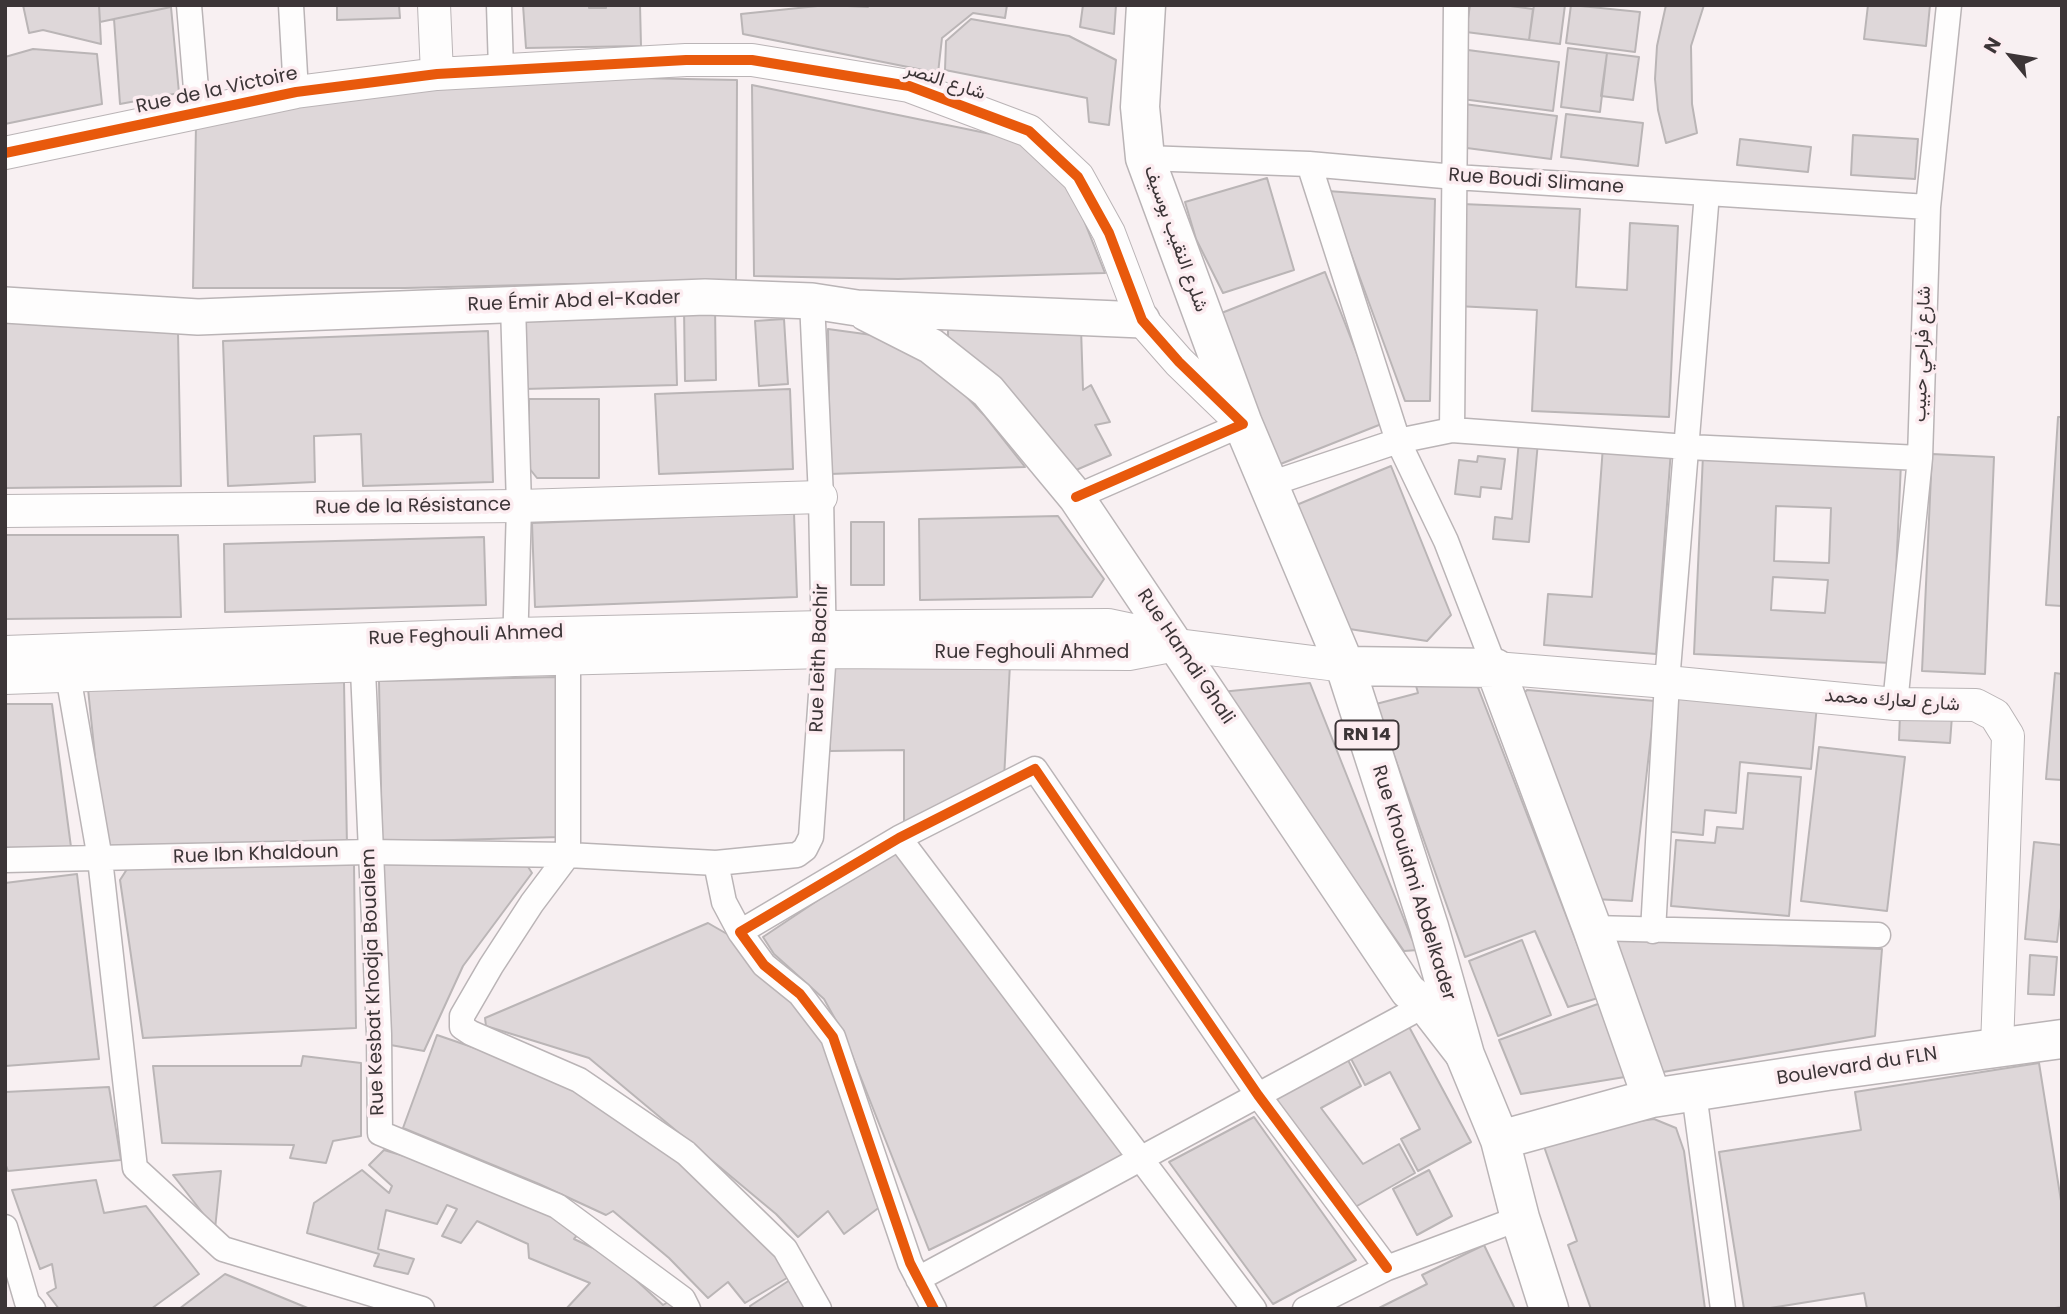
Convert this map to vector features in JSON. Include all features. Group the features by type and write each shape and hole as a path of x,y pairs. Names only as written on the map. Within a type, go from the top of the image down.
{"main road":[{"name":"شلرع النقيب بوسيف","path":"1146,5 1140,107 1145,158 1242,424"},
{"name":"Rue Émir Abd el-Kader","path":"5,305 198,317 705,297 812,300 857,308 1142,320"},
{"name":"Rue Hamdi Ghali","path":"857,308 931,346 988,391 1076,497 1408,990 1425,1005 1465,1055"},
{"name":"Rue Khouidmi Abdelkader","path":"1242,424 1345,666 1429,928 1465,1055 1500,1140 1520,1217 1549,1309"},
{"path":"1345,666 1494,668 1592,928 1652,1098"},
{"name":"Boulevard du FLN","path":"1500,1140 1652,1098 1827,1070 2062,1039"}],"street":[{"path":"189,5 198,113"},
{"path":"291,5 296,92"},
{"path":"434,5 437,74"},
{"path":"499,5 502,70"},
{"path":"1452,429 1456,5"},
{"name":"شارع فراحي حبيب","path":"1895,704 1920,458 1928,207 1949,5"},
{"name":"شارع النصر","path":"437,74 686,60 752,60 909,86 1029,131 1078,177 1109,233 1142,320 1179,362 1242,424"},
{"name":"Rue de la Victoire","path":"5,153 296,92 437,74"},
{"name":"Rue Boudi Slimane","path":"1145,158 1309,164 1455,177 1928,207"},
{"path":"1309,164 1398,441 1446,541 1494,668"},
{"path":"1653,931 1667,681 1707,193"},
{"name":"Rue Leith Bachir","path":"716,863 797,855 806,849 811,837 824,639 812,300"},
{"path":"513,305 519,506 515,647"},
{"path":"1076,497 1242,424"},
{"path":"1268,485 1398,441 1452,429 1688,447 1920,458"},
{"name":"Rue de la Résistance","path":"5,511 519,506 821,498"},
{"name":"Rue Feghouli Ahmed","path":"5,678 66,664 515,647 824,639 1108,625 1178,645 1345,666"},
{"name":"Rue Feghouli Ahmed","path":"515,647 568,659 824,639"},
{"name":"Rue Feghouli Ahmed","path":"5,652 66,664"},
{"name":"Rue Kesbat Khodja Boualem","path":"362,653 379,1034 380,1133 557,1206 682,1299 688,1309"},
{"path":"568,659 568,855 532,903 491,966 462,1016 462,1027 579,1080 686,1153 785,1249 820,1309"},
{"path":"66,664 100,859 135,1168 223,1249 422,1309"},
{"name":"شارع لعارك محمد","path":"1494,668 1667,681 1895,704 1976,705 1995,715 2008,736 1997,1047"},
{"path":"740,932 899,838 1035,769 1258,1094 1387,1268"},
{"path":"899,838 1254,1309"},
{"name":"Rue Ibn Khaldoun","path":"5,860 369,852 568,855 716,863"},
{"path":"716,863 724,902 740,932 764,965 800,994 833,1037 911,1263 934,1309"},
{"path":"1592,928 1878,935"},
{"path":"918,1279 1425,1005"},
{"path":"1694,1093 1723,1309"},
{"path":"1305,1309 1387,1268 1520,1217"},
{"path":"5,1227 27,1302 33,1309"}],"building":[{"path":"23,5 99,5 101,44 43,30 29,33"},
{"path":"99,5 171,5 171,7 100,22"},
{"path":"337,5 399,5 400,18 337,20"},
{"path":"523,5 589,5 589,8 606,8 606,5 640,5 641,46 526,48"},
{"path":"827,5 1007,5 1005,18 973,13 942,38 938,73 743,34 741,14"},
{"path":"1083,5 1116,5 1114,34 1080,27"},
{"path":"1470,5 1533,9 1529,40 1466,32"},
{"path":"1534,5 1565,5 1560,44 1529,40"},
{"path":"1571,5 1640,12 1635,52 1566,43"},
{"path":"1666,5 1704,5 1691,46 1692,104 1697,133 1666,143 1658,110 1655,79 1657,46"},
{"path":"1868,5 1930,5 1926,46 1864,39"},
{"path":"171,7 179,93 120,104 114,19"},
{"path":"971,19 1069,36 1116,60 1109,125 1089,122 1087,98 945,70 946,41"},
{"path":"1568,48 1607,53 1600,112 1561,107"},
{"path":"33,49 97,54 102,104 5,124 5,57"},
{"path":"1468,50 1559,62 1553,111 1462,99"},
{"path":"1607,53 1639,57 1633,100 1601,96"},
{"path":"636,78 737,80 736,283 193,288 196,125 440,81"},
{"path":"752,85 1015,139 1058,169 1079,208 1105,273 898,279 754,276"},
{"path":"1464,104 1557,116 1551,159 1459,147"},
{"path":"1566,114 1643,123 1638,166 1561,157"},
{"path":"1853,135 1918,139 1915,179 1851,175"},
{"path":"1740,139 1811,147 1808,172 1737,165"},
{"path":"1267,178 1294,270 1223,293 1196,239 1185,202"},
{"path":"1328,191 1435,199 1430,401 1405,401"},
{"path":"1462,204 1580,209 1576,287 1627,290 1630,223 1678,226 1669,417 1532,411 1537,310 1456,306"},
{"path":"1325,272 1384,423 1278,465 1219,314"},
{"path":"715,306 716,380 685,381 684,307"},
{"path":"675,313 677,385 524,389 522,318"},
{"path":"784,319 788,384 759,386 755,321"},
{"path":"5,321 178,332 181,486 5,488"},
{"path":"948,328 1081,328 1083,390 1091,385 1110,422 1095,425 1111,455 1069,473 948,340"},
{"path":"828,329 872,335 941,370 984,415 1025,467 830,474"},
{"path":"488,331 493,482 363,486 361,434 314,436 315,482 228,486 223,341"},
{"path":"790,389 793,469 659,474 655,394"},
{"path":"529,399 599,399 599,478 537,478 529,468"},
{"path":"2058,417 2062,417 2062,606 2046,605"},
{"path":"1519,440 1538,442 1529,542 1493,539 1495,517 1512,519"},
{"path":"1603,446 1671,450 1656,654 1544,645 1548,594 1592,597"},
{"path":"1932,454 1994,457 1985,674 1922,671"},
{"path":"1703,455 1901,463 1892,663 1694,654","holes":["1776,506 1831,508 1829,563 1774,561","1773,577 1828,580 1825,613 1771,610"]},
{"path":"1478,456 1505,459 1501,489 1481,487 1480,497 1455,494 1459,460 1477,462"},
{"path":"1391,466 1451,615 1427,641 1343,628 1294,506"},
{"path":"794,513 797,597 535,607 532,523"},
{"path":"1058,516 1104,579 1092,597 920,600 919,519"},
{"path":"851,522 884,522 884,585 851,585"},
{"path":"5,535 178,535 181,617 5,619"},
{"path":"484,537 486,605 225,612 224,544"},
{"path":"1010,664 1004,779 904,823 904,750 830,751 829,667"},
{"path":"2055,673 2062,674 2062,780 2046,779"},
{"path":"557,677 560,837 382,842 379,681"},
{"path":"344,682 347,846 105,853 88,689"},
{"path":"1415,682 1477,685 1598,998 1568,1007 1535,931 1465,957 1376,704 1418,693"},
{"path":"1310,683 1418,950 1404,951 1221,692"},
{"path":"1527,690 1655,701 1632,901 1594,899 1516,701"},
{"path":"1675,693 1817,705 1811,769 1740,762 1736,813 1705,810 1703,835 1663,831"},
{"path":"5,704 52,704 71,847 5,848"},
{"path":"1900,714 1952,716 1950,743 1899,740"},
{"path":"1819,747 1905,757 1887,911 1801,901"},
{"path":"1748,773 1801,777 1789,916 1671,906 1676,840 1715,843 1717,827 1743,829"},
{"path":"2034,842 2062,845 2062,899 2057,942 2025,939"},
{"path":"896,848 1127,1154 929,1250 844,1035 824,999 774,954 763,937"},
{"path":"383,859 525,862 532,873 463,966 424,1051 385,1044"},
{"path":"354,864 356,1028 143,1038 120,880 129,866"},
{"path":"77,874 99,1059 5,1066 5,883"},
{"path":"708,923 734,938 827,1039 885,1203 844,1234 828,1211 798,1237 776,1214 589,1058 486,1026 485,1018"},
{"path":"1614,939 1882,949 1875,1036 1657,1073"},
{"path":"1522,940 1551,1015 1498,1036 1469,961"},
{"path":"2030,955 2057,957 2054,995 2028,994"},
{"path":"1606,1001 1631,1076 1521,1094 1499,1040"},
{"path":"1407,1023 1471,1142 1418,1171 1401,1139 1420,1129 1390,1072 1365,1085 1349,1055"},
{"path":"437,1035 577,1083 749,1216 792,1275 745,1303 728,1282 708,1298 669,1258 613,1211 606,1215 539,1184 403,1128"},
{"path":"303,1056 361,1063 361,1136 333,1141 326,1163 290,1158 294,1145 162,1143 153,1066 301,1066"},
{"path":"1347,1058 1361,1086 1321,1108 1363,1164 1399,1144 1415,1173 1350,1210 1270,1098"},
{"path":"2039,1063 2062,1207 2062,1307 1867,1309 1864,1293 1764,1309 1744,1309 1719,1152 1861,1130 1855,1092"},
{"path":"109,1087 121,1160 8,1171 5,1163 5,1092"},
{"path":"1254,1117 1356,1260 1273,1304 1169,1162"},
{"path":"1654,1119 1676,1128 1684,1151 1705,1309 1591,1309 1568,1245 1577,1241 1540,1135"},
{"path":"384,1150 475,1177 583,1228 574,1239 610,1256 663,1305 675,1298 682,1309 566,1309 590,1283 529,1258 528,1244 477,1221 461,1243 442,1236 457,1209 447,1205 437,1224 386,1210 378,1249 414,1259 408,1274 374,1266 379,1254 307,1233 314,1203 362,1170 389,1193 392,1186 369,1165"},
{"path":"1429,1170 1452,1216 1417,1235 1393,1189"},
{"path":"221,1171 215,1229 173,1175"},
{"path":"96,1180 104,1213 146,1206 199,1274 151,1309 59,1309 47,1293 56,1288 52,1264 40,1269 12,1190"},
{"path":"1484,1245 1515,1309 1377,1309 1427,1284 1422,1275"},
{"path":"225,1274 310,1309 179,1309"},
{"path":"793,1278 808,1309 751,1309 750,1306"}],"cycle path":[{"path":"5,153 296,92 437,74 686,60 752,60 909,86 1029,131 1078,177 1109,233 1142,320 1179,362 1243,424 1076,497"},
{"path":"934,1309 910,1263 833,1037 800,994 764,965 740,932 899,838 1035,769 1258,1095 1387,1268"}]}
